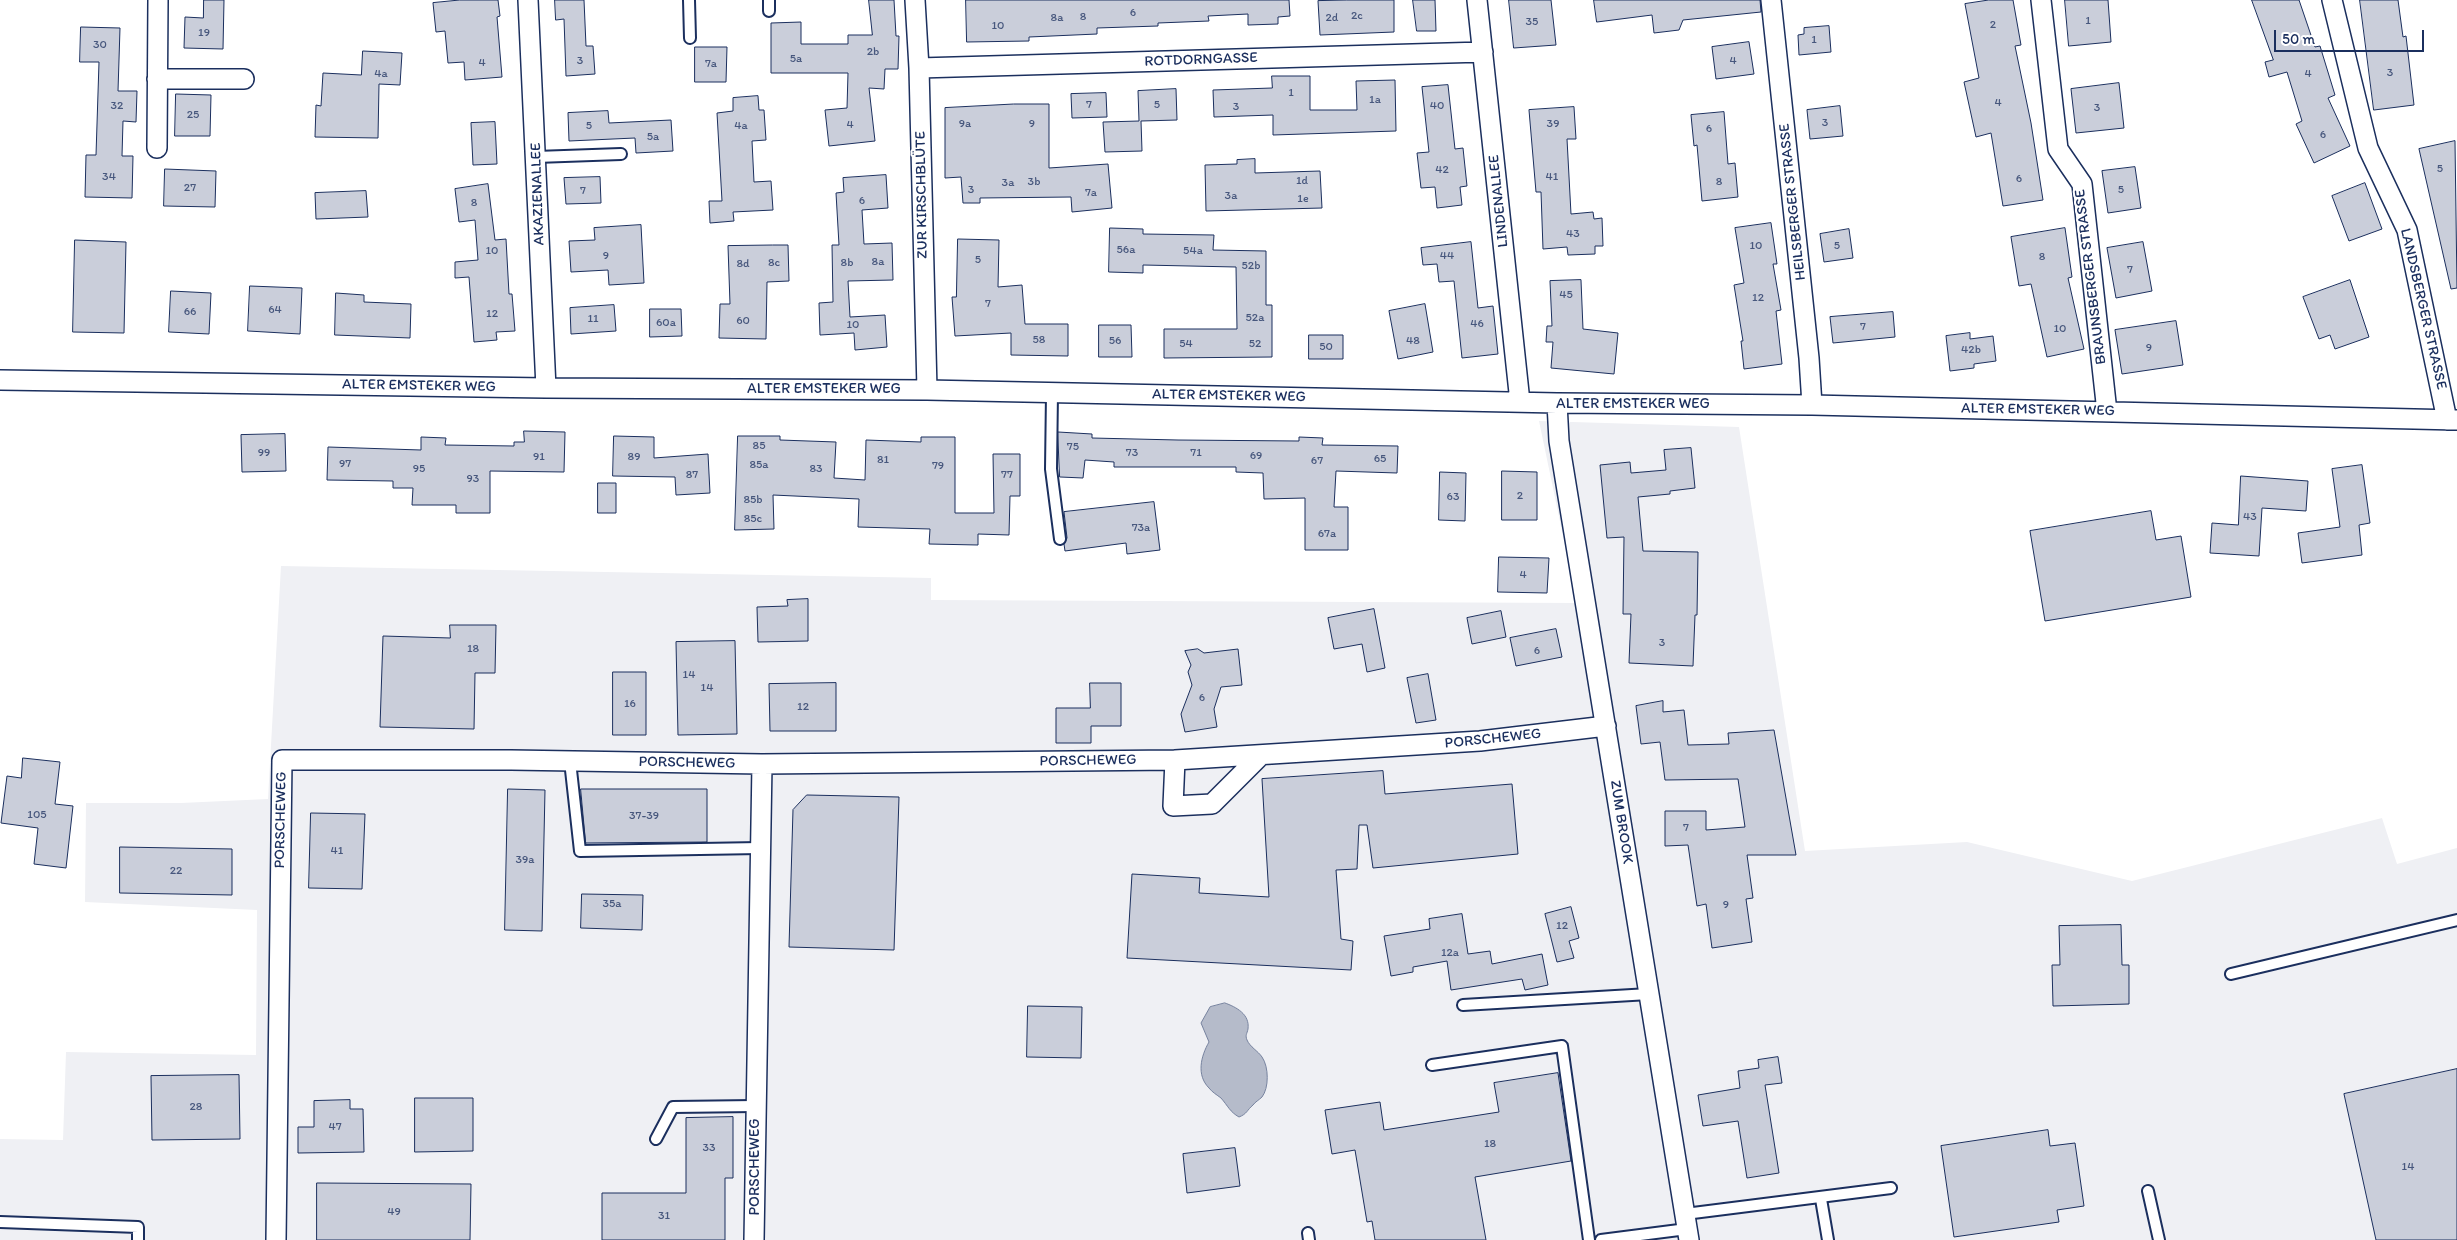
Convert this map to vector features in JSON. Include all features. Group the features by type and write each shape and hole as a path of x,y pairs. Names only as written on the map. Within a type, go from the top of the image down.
{"street":[{"path":"158,0 158,148"},
{"name":"AKAZIENALLEE","path":"528,0 546,388"},
{"name":"ZUR KIRSCHBLÜTE","path":"915,0 919,68 927,390"},
{"name":"LINDENALLEE","path":"1477,0 1520,402"},
{"name":"HEILSBERGER STRASSE","path":"1771,0 1809,358 1812,405"},
{"name":"BRAUNSBERGER STRASSE","path":"2040,0 2058,149 2082,184 2107,412"},
{"name":"LANDSBERGER STRASSE","path":"2332,0 2368,148 2407,230 2452,420"},
{"name":"ROTDORNGASSE","path":"919,68 1483,52"},
{"path":"157,79 244,79"},
{"name":"ALTER EMSTEKER WEG","path":"0,380 546,388 927,390 1557,404 1812,405 2452,420"},
{"name":"ZUM BROOK","path":"1557,404 1559,441 1687,1228"},
{"name":"PORSCHEWEG","path":"276,1240 282,760 762,764 1175,760 1480,741 1606,726"},
{"path":"1175,760 1173,806 1212,804 1261,755"},
{"name":"PORSCHEWEG","path":"754,1240 762,764"}],"lane":[{"path":"690,0 690,38"},
{"path":"536,158 622,154"},
{"path":"1052,393 1051,469 1060,539"},
{"path":"570,761 580,851 760,848"},
{"path":"2231,974 2457,920"},
{"path":"1462,1006 1649,994"},
{"path":"1432,1065 1562,1046 1589,1240"},
{"path":"656,1139 673,1107 755,1106"},
{"path":"1601,1240 1687,1228 1776,1202 1820,1199 1891,1188"},
{"path":"2148,1191 2159,1240"},
{"path":"1820,1199 1828,1240"},
{"path":"0,1222 138,1227 138,1240"}],"shaded area":[{"path":"1539,421 1739,427 1805,851 1967,842 2132,881 2382,818 2397,864 2457,848 2457,1240 0,1240 0,1139 63,1140 66,1052 256,1055 257,910 85,902 86,803 181,803 268,799 281,566 931,578 931,600 1577,603"}],"water":[{"path":"1225,1003 1238,1009 1245,1015 1248,1024 1247,1040 1262,1057 1267,1072 1266,1088 1262,1097 1239,1117 1209,1088 1202,1077 1201,1071 1202,1059 1209,1042 1201,1023 1210,1007"}],"building":[{"path":"204,0 224,0 223,49 184,48 185,17 203,18"},
{"path":"460,0 498,0 500,16 497,17 502,77 465,80 464,62 448,63 445,31 436,32 433,3"},
{"path":"555,0 584,0 586,46 593,46 595,74 566,76 564,19 556,20"},
{"path":"869,0 894,0 896,36 899,36 898,69 885,69 884,89 869,88 875,141 829,146 825,110 847,108 848,73 771,73 771,23 801,22 801,44 848,44 848,35 872,35"},
{"path":"966,0 1289,0 1290,16 1278,17 1278,24 1248,25 1248,14 1208,16 1209,21 1158,23 1158,26 1097,28 1097,34 1029,37 1029,41 967,42"},
{"path":"1394,0 1394,32 1320,35 1318,1"},
{"path":"1413,0 1435,0 1436,31 1417,31"},
{"path":"1509,0 1551,0 1556,45 1514,48"},
{"path":"1594,0 1760,0 1761,12 1683,20 1679,30 1654,33 1652,15 1597,22"},
{"path":"1989,0 2013,0 2021,45 2015,46 2031,123 2043,200 2003,206 1991,133 1976,137 1964,82 1979,78 1965,4"},
{"path":"2065,0 2108,0 2111,42 2069,46"},
{"path":"2252,0 2299,0 2315,47 2320,46 2335,95 2328,98 2350,146 2314,163 2296,124 2302,121 2287,72 2269,77 2265,62 2273,60"},
{"path":"2360,0 2398,0 2403,37 2406,36 2414,105 2374,110"},
{"path":"1829,26 1831,52 1799,55 1798,35 1804,34 1804,28"},
{"path":"81,27 120,28 118,91 137,91 136,122 123,121 122,156 133,156 132,198 85,197 86,155 96,155 99,62 80,62"},
{"path":"1749,42 1754,74 1716,79 1712,47"},
{"path":"695,47 727,47 726,82 695,82"},
{"path":"363,51 402,53 400,85 379,84 378,138 315,137 316,105 321,106 323,73 361,75"},
{"path":"1272,76 1310,76 1310,110 1357,110 1356,81 1395,80 1396,131 1273,135 1273,115 1214,117 1213,90 1272,88"},
{"path":"2119,83 2124,128 2076,133 2071,89"},
{"path":"1448,85 1455,149 1463,148 1467,186 1460,187 1462,205 1437,208 1435,187 1421,188 1417,153 1429,152 1422,87"},
{"path":"1176,89 1177,120 1141,121 1142,151 1105,152 1103,122 1139,121 1138,91"},
{"path":"1106,93 1107,117 1072,118 1071,94"},
{"path":"176,94 211,95 210,136 175,136"},
{"path":"758,96 759,110 764,110 766,140 752,141 754,182 771,181 773,210 733,212 734,221 710,223 709,201 722,201 717,113 733,111 733,98"},
{"path":"1049,104 1049,168 1108,164 1112,208 1072,212 1071,197 980,198 980,203 963,203 961,177 945,178 945,108"},
{"path":"1840,106 1843,136 1810,139 1807,110"},
{"path":"1574,107 1576,139 1567,139 1571,214 1593,212 1594,219 1602,218 1603,246 1595,246 1595,254 1568,255 1567,247 1543,249 1541,192 1536,192 1529,110"},
{"path":"608,111 609,123 671,120 673,151 636,153 635,138 569,141 568,113"},
{"path":"1724,112 1728,164 1735,163 1738,197 1702,201 1697,145 1694,146 1691,115"},
{"path":"495,122 497,164 473,165 471,123"},
{"path":"2455,141 2457,288 2451,289 2419,149"},
{"path":"1255,159 1255,173 1320,171 1322,208 1206,211 1205,165 1237,164 1237,160"},
{"path":"2135,167 2141,208 2108,213 2102,171"},
{"path":"165,169 216,171 215,207 164,206"},
{"path":"886,175 888,208 862,210 864,244 892,243 893,280 848,281 850,317 885,315 887,347 855,350 854,333 820,335 819,303 833,302 832,245 839,245 836,193 844,192 843,178"},
{"path":"600,177 601,203 566,204 564,178"},
{"path":"2365,183 2382,229 2349,241 2332,196"},
{"path":"488,184 495,240 506,239 509,294 512,294 515,331 496,332 497,340 474,342 469,277 455,278 455,262 478,260 475,220 459,222 455,189"},
{"path":"366,191 368,217 316,219 315,193"},
{"path":"1771,223 1777,264 1773,264 1781,310 1776,311 1782,364 1744,369 1741,341 1743,341 1734,285 1744,283 1735,228"},
{"path":"641,225 644,283 609,285 608,270 571,272 569,241 595,240 594,228"},
{"path":"1110,228 1143,229 1143,234 1214,235 1213,250 1266,251 1266,305 1272,305 1272,357 1164,358 1164,329 1237,329 1236,267 1143,265 1143,273 1109,272"},
{"path":"2065,228 2072,277 2068,278 2084,349 2047,357 2031,284 2019,286 2011,237"},
{"path":"1849,229 1853,258 1824,262 1820,234"},
{"path":"958,239 999,240 998,287 1022,285 1025,324 1068,324 1068,356 1011,355 1011,333 955,336 952,297 956,297"},
{"path":"75,240 126,242 124,333 73,332"},
{"path":"1471,242 1478,308 1493,306 1498,354 1462,358 1454,281 1439,282 1437,264 1423,265 1421,248"},
{"path":"2143,242 2152,291 2116,298 2107,248"},
{"path":"788,245 789,281 767,282 766,339 719,338 720,304 730,304 728,246"},
{"path":"1581,280 1583,329 1618,333 1614,374 1551,368 1553,342 1546,342 1547,326 1552,326 1550,281"},
{"path":"2350,280 2369,337 2335,349 2330,335 2319,339 2303,297"},
{"path":"250,286 302,288 300,334 248,331"},
{"path":"171,291 211,293 209,334 169,332"},
{"path":"336,293 364,295 364,302 411,304 410,338 335,335"},
{"path":"1425,304 1433,352 1398,359 1389,311"},
{"path":"614,305 616,331 571,334 570,308"},
{"path":"650,309 681,309 682,336 650,337"},
{"path":"1893,312 1895,337 1833,343 1830,317"},
{"path":"2176,321 2183,365 2122,374 2115,330"},
{"path":"1099,325 1131,325 1132,357 1099,357"},
{"path":"1970,333 1970,339 1993,336 1996,361 1974,364 1974,368 1950,371 1946,336"},
{"path":"1309,335 1343,335 1343,359 1309,359"},
{"path":"524,431 565,432 564,472 490,471 490,513 456,513 456,505 412,505 413,488 393,488 393,481 327,480 328,447 421,450 421,437 446,438 445,445 514,446 514,442 524,442"},
{"path":"1058,432 1092,434 1092,438 1178,440 1299,441 1299,437 1323,438 1322,445 1398,446 1397,473 1336,471 1334,507 1348,507 1348,550 1305,550 1305,498 1264,499 1263,473 1236,472 1236,467 1114,467 1114,462 1085,460 1083,478 1060,477"},
{"path":"285,434 286,471 242,472 241,435"},
{"path":"614,436 654,437 654,458 708,454 710,493 676,495 675,477 613,476"},
{"path":"738,436 780,436 780,440 836,442 834,478 865,480 866,440 921,442 921,437 955,437 955,513 994,513 993,454 1020,454 1020,496 1010,496 1009,535 978,534 978,545 929,544 930,529 858,527 859,499 773,495 774,529 735,530"},
{"path":"1691,448 1695,488 1670,491 1670,494 1638,497 1643,551 1698,552 1697,615 1695,615 1693,666 1629,663 1631,614 1623,614 1624,537 1607,538 1600,465 1630,462 1631,473 1666,470 1664,450"},
{"path":"2362,465 2370,523 2359,525 2362,555 2302,563 2298,533 2340,527 2332,469"},
{"path":"1502,471 1537,472 1537,520 1502,520"},
{"path":"1440,472 1466,473 1465,521 1439,520"},
{"path":"2241,476 2308,481 2306,511 2262,508 2259,556 2210,553 2212,523 2238,525"},
{"path":"598,483 616,483 616,513 598,513"},
{"path":"1154,502 1160,550 1127,554 1126,543 1065,551 1064,544 1067,538 1064,512"},
{"path":"2151,511 2156,540 2181,536 2191,597 2045,621 2030,531"},
{"path":"1499,557 1549,558 1547,593 1498,592"},
{"path":"808,599 808,641 758,642 757,607 788,606 787,600"},
{"path":"1374,609 1385,668 1367,672 1362,644 1334,649 1328,618"},
{"path":"1501,611 1506,637 1472,644 1467,618"},
{"path":"450,625 496,625 495,673 475,673 474,729 380,727 383,636 450,638"},
{"path":"1556,629 1562,657 1516,666 1510,638"},
{"path":"735,641 737,734 678,735 676,642"},
{"path":"1198,649 1204,653 1238,649 1242,685 1221,687 1214,709 1217,727 1185,732 1181,714 1192,685 1188,672 1191,665 1185,651"},
{"path":"613,672 646,672 646,735 613,735"},
{"path":"1428,674 1436,720 1416,723 1407,678"},
{"path":"836,683 836,731 770,731 769,684"},
{"path":"1090,683 1121,683 1121,726 1091,726 1091,743 1056,743 1056,708 1090,708"},
{"path":"1663,701 1663,712 1684,710 1688,745 1729,744 1728,733 1774,730 1796,855 1747,855 1753,898 1746,899 1752,942 1712,948 1706,904 1697,906 1688,845 1665,846 1665,811 1706,811 1706,830 1745,827 1738,779 1665,780 1660,742 1641,744 1636,706"},
{"path":"23,758 60,762 55,804 73,806 66,868 34,864 38,828 1,823 7,776 21,778"},
{"path":"1383,771 1385,794 1512,784 1518,854 1373,868 1367,825 1359,825 1357,869 1336,870 1341,939 1353,941 1351,970 1127,958 1132,874 1200,878 1199,893 1269,897 1262,779"},
{"path":"508,789 545,790 542,931 505,930"},
{"path":"581,789 707,789 707,842 586,843"},
{"path":"807,795 899,797 894,950 789,947 793,810"},
{"path":"311,813 365,814 362,889 309,888"},
{"path":"120,847 232,849 232,895 120,893"},
{"path":"582,894 643,895 642,930 581,928"},
{"path":"1571,907 1579,938 1569,941 1574,958 1557,962 1545,914"},
{"path":"1462,914 1468,954 1490,951 1492,964 1542,954 1548,985 1525,990 1522,979 1451,990 1447,961 1413,967 1413,972 1391,976 1384,936 1430,929 1429,919"},
{"path":"2121,925 2122,965 2129,965 2129,1004 2053,1006 2052,965 2060,965 2059,926"},
{"path":"1028,1006 1082,1007 1081,1058 1027,1057"},
{"path":"1778,1057 1782,1083 1765,1085 1779,1173 1747,1178 1738,1121 1703,1126 1698,1095 1740,1088 1738,1071 1759,1068 1758,1060"},
{"path":"2457,1069 2457,1240 2376,1240 2344,1094"},
{"path":"1558,1073 1571,1161 1475,1177 1486,1240 1375,1240 1372,1221 1367,1222 1355,1150 1332,1154 1325,1110 1380,1102 1384,1130 1499,1112 1494,1083"},
{"path":"239,1075 240,1139 152,1140 151,1076"},
{"path":"415,1098 473,1098 473,1151 415,1152"},
{"path":"350,1100 350,1109 363,1109 364,1152 298,1153 298,1127 314,1127 314,1101"},
{"path":"733,1117 733,1178 725,1178 725,1240 602,1240 602,1193 686,1193 686,1118"},
{"path":"2048,1130 2050,1146 2075,1143 2084,1206 2057,1210 2059,1222 1954,1237 1941,1146"},
{"path":"1235,1148 1240,1186 1187,1193 1183,1154"},
{"path":"317,1183 471,1184 470,1240 317,1240"}]}
